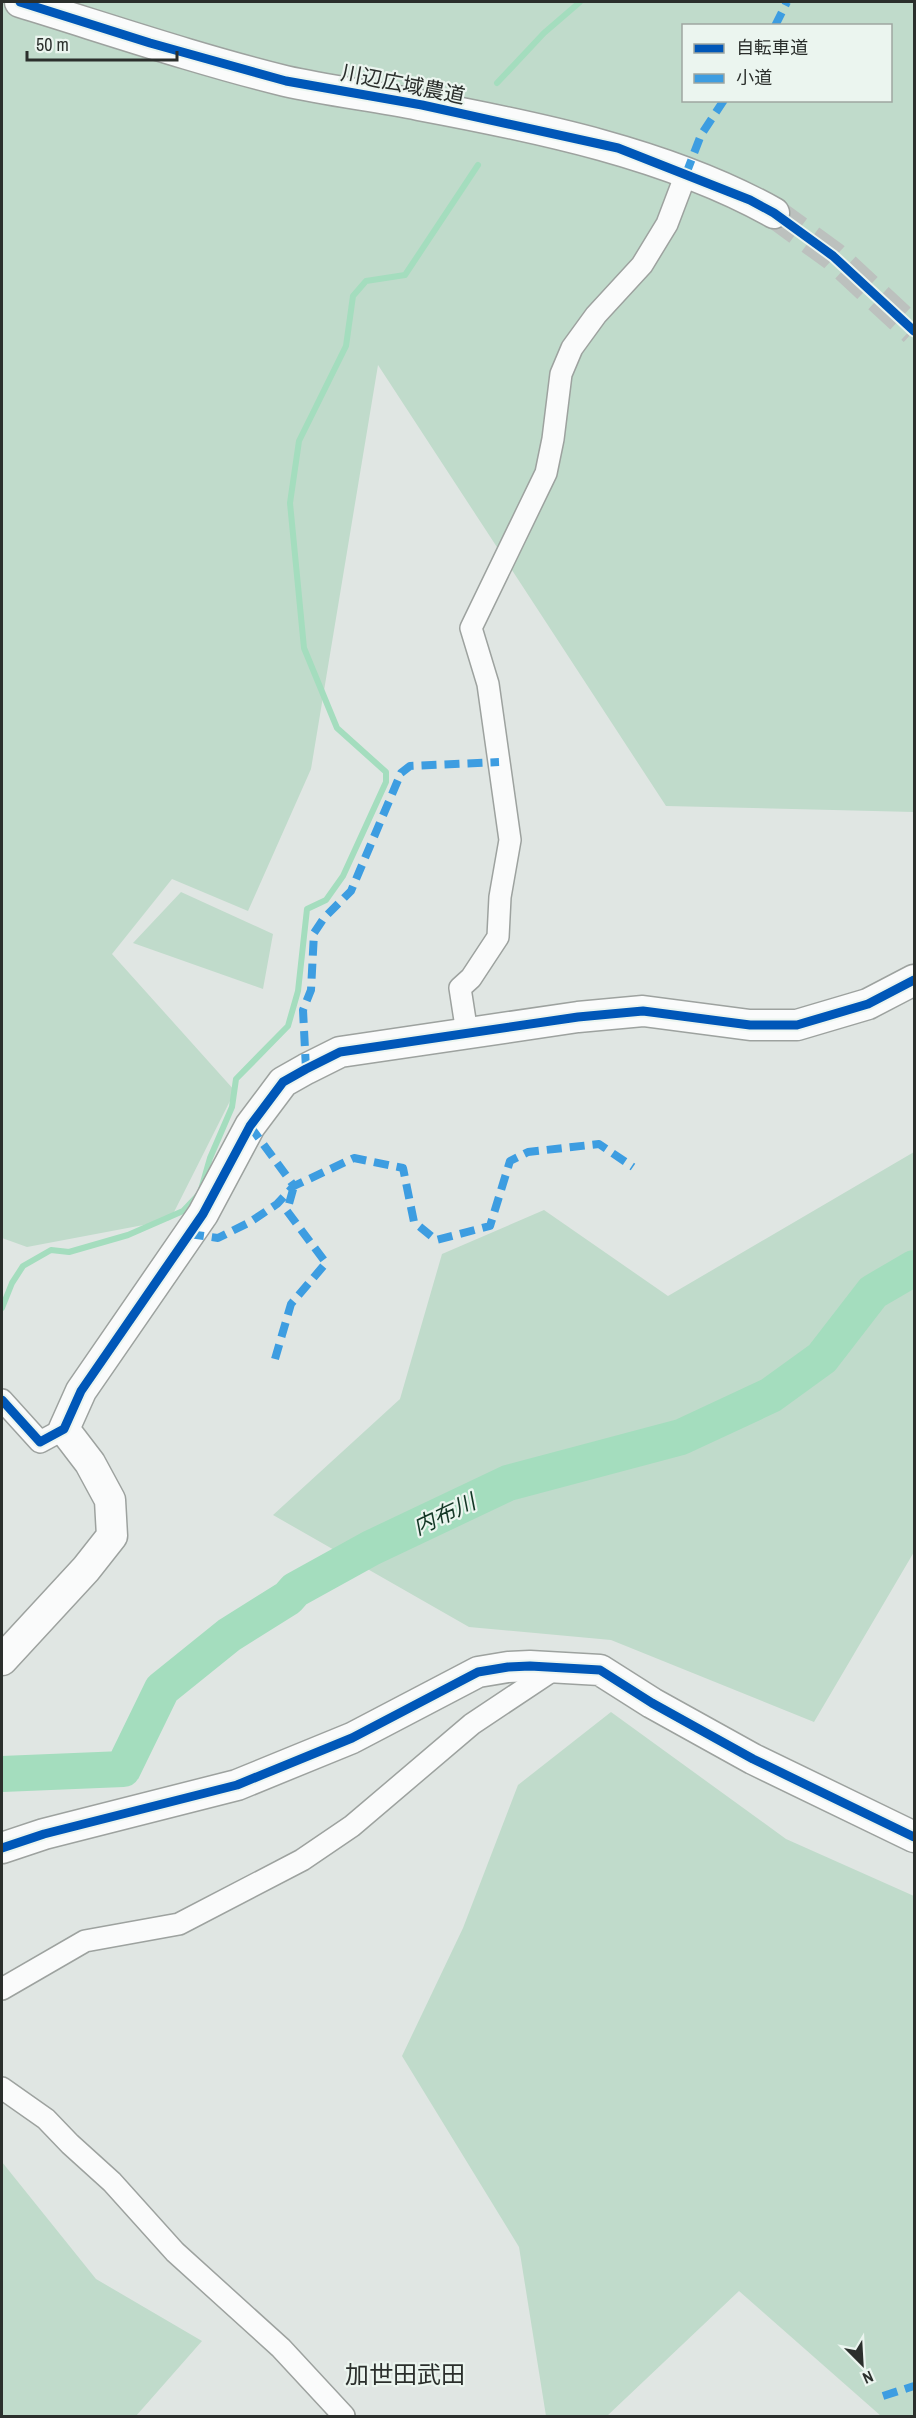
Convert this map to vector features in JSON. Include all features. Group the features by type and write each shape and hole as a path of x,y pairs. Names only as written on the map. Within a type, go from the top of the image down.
{"street":[{"name":"川辺広域農道","path":"20,2 150,43 286,81 422,105 618,148 750,200 774,213"},
{"path":"467,1033 460,988 471,978 498,937 500,897 510,840 488,684 471,628 546,473 553,439 561,374 572,348 596,315 642,266 667,224 686,174"},
{"path":"2,1401 40,1442 64,1429 81,1391 203,1214 250,1126 283,1082 340,1052 643,1011 750,1025 797,1025 868,1004 915,980"},
{"path":"2,1660 86,1569 112,1536 110,1500 90,1463 64,1429"},
{"path":"2,1848 44,1834 237,1785 352,1737 478,1672 508,1667 600,1670 652,1703 753,1759 915,1837"},
{"path":"2,1989 85,1941 179,1924 302,1860 352,1826 472,1724 556,1668"},
{"path":"2,2088 46,2119 112,2182 175,2252 280,2348 344,2416"}],"green space":[{"path":"2,2 914,2 914,812 666,806 378,365 311,769 248,911 172,879 112,954 235,1091 170,1220 27,1247 2,1238"},
{"path":"181,892 273,934 263,989 133,943"},
{"path":"914,1152 914,1552 814,1722 611,1640 469,1627 273,1515 400,1399 442,1254 544,1210 668,1296"},
{"path":"611,1712 786,1839 914,1896 914,2416 881,2416 739,2291 607,2416 546,2416 519,2247 402,2056 463,1928 518,1785"},
{"path":"2,2162 96,2279 202,2341 136,2416 2,2416"}],"waterway":[{"path":"497,83 544,33 580,2"},
{"path":"2,1308 12,1283 23,1266 51,1250 69,1252 128,1235 183,1211 200,1193 210,1158 232,1107 236,1079 288,1026 298,991 307,909 326,900 343,876 386,782 386,772 337,728 304,648 290,503 299,441 346,346 353,296 366,281 405,275 478,165"},
{"name":"内布川","path":"2,1774 123,1769 162,1689 229,1635 288,1598 295,1590 371,1548 508,1483 681,1437 771,1395 822,1358 873,1292 914,1268"}],"tunnel":[{"path":"774,213 833,256 914,331"}],"marked path":[{"path":"776,24 787,2"},
{"path":"686,174 701,135 723,102"},
{"path":"306,1069 303,1010 311,990 314,933 324,918 351,891 401,773 410,766 499,762"},
{"path":"250,1126 294,1186 354,1158 403,1168 414,1222 436,1240 490,1226 510,1161 528,1152 599,1144 633,1167"},
{"path":"275,1359 291,1304 326,1263 287,1211 294,1186"},
{"path":"189,1234 218,1238 250,1222 277,1204 292,1188"},
{"path":"883,2396 914,2386"}],"cycle path":[{"path":"20,2 150,43 286,81 422,105 618,148 750,200 774,213 833,256 914,331"},
{"path":"2,1400 40,1442 64,1429 81,1391 203,1214 250,1126 283,1082 340,1052 578,1017 643,1011 750,1025 797,1025 868,1004 914,980"},
{"path":"2,1848 44,1834 237,1785 352,1738 478,1672 530,1666 600,1670 652,1703 753,1759 914,1837"}],"district":[{"name":"加世田武田","path":"405,2374"}]}
